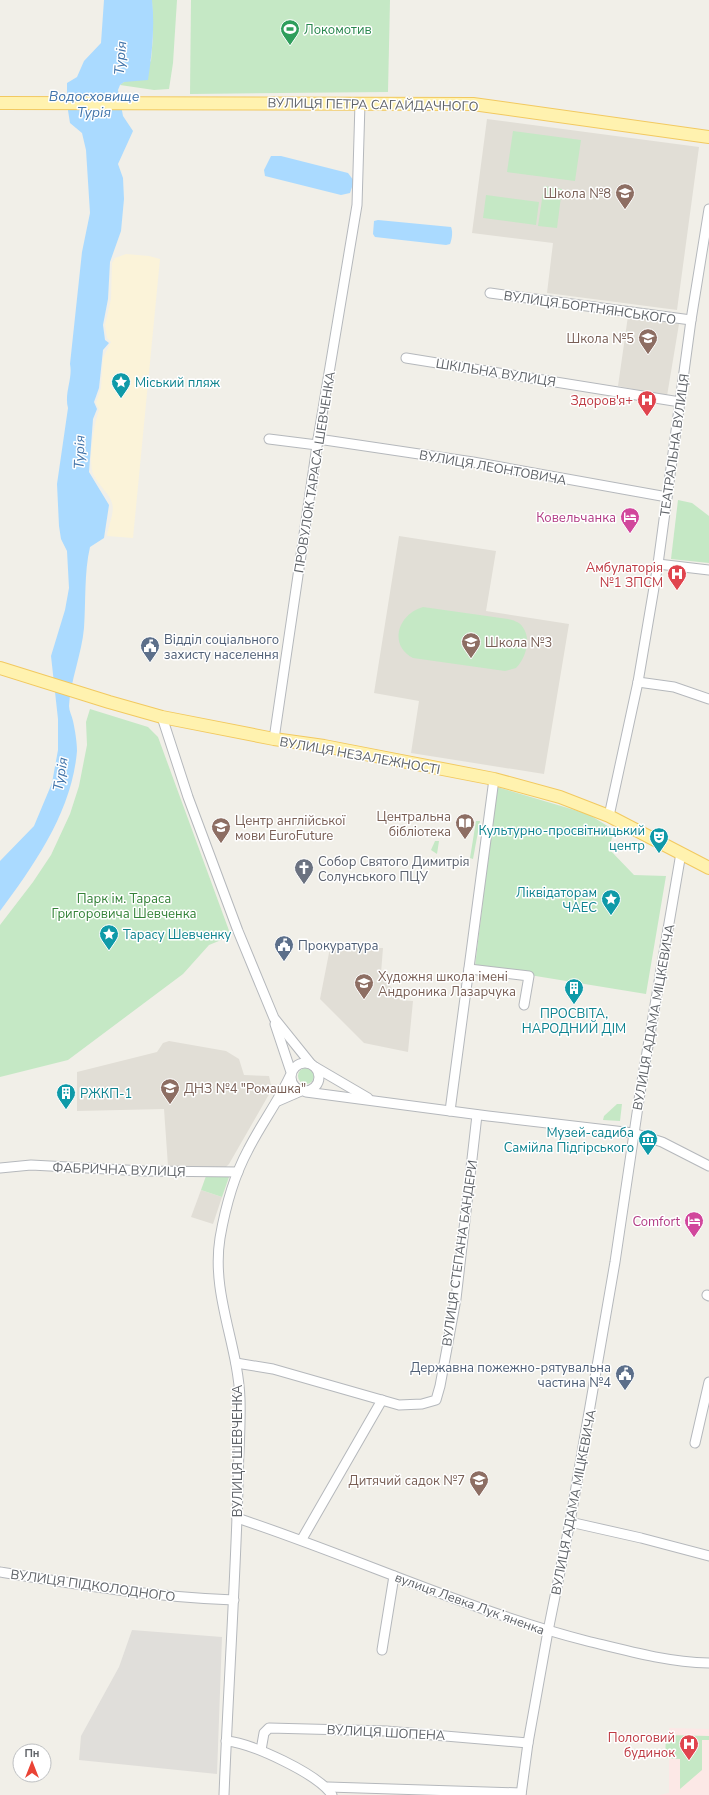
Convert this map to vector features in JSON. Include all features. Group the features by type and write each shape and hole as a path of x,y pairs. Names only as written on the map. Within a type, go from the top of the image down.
{"main road":[{"name":"ВУЛИЦЯ ПЕТРА САГАЙДАЧНОГО","path":"0,103 155,102 473,104 709,137"},
{"name":"ВУЛИЦЯ НЕЗАЛЕЖНОСТІ","path":"1,668 162,717 274,739 324,746 494,779 560,797 609,816 709,868"}],"street":[{"name":"ПРОВУЛОК ТАРАСА ШЕВЧЕНКА","path":"274,739 318,442 357,205 360,103"},
{"name":"ТЕАТРАЛЬНА ВУЛИЦЯ","path":"609,816 638,682 658,564 691,320 705,260 709,209"},
{"name":"ВУЛИЦЯ БОРТНЯНСЬКОГО","path":"490,293 691,320"},
{"name":"ШКІЛЬНА ВУЛИЦЯ","path":"406,358 680,402"},
{"name":"ВУЛИЦЯ ЛЕОНТОВИЧА","path":"268,439 318,442 473,462 667,497"},
{"path":"658,564 709,570"},
{"path":"638,682 674,687 709,699"},
{"path":"162,717 190,804 238,931 274,1018 293,1085 303,1092 477,1115 634,1133 657,1140 709,1166"},
{"path":"450,1111 481,866 494,779"},
{"name":"ВУЛИЦЯ АДАМА МІЦКЕВИЧА","path":"521,1794 528,1743 548,1631 570,1522 615,1262 634,1133 681,853"},
{"path":"469,969 529,976 524,1005"},
{"path":"274,1018 312,1065 318,1070 319,1080 315,1088 278,1101"},
{"path":"291,1074 297,1065 302,1063 312,1065 371,1100"},
{"name":"ВУЛИЦЯ ШЕВЧЕНКА","path":"224,1795 234,1600 240,1399 236,1363 222,1305 217,1262 224,1221 238,1172 255,1136 278,1101 291,1074"},
{"name":"ВУЛИЦЯ СТЕПАНА БАНДЕРИ","path":"236,1363 273,1369 399,1405 422,1404 436,1400 456,1299 477,1115"},
{"name":"ФАБРИЧНА ВУЛИЦЯ","path":"0,1168 31,1165 144,1171 238,1172"},
{"path":"695,1443 709,1382"},
{"path":"302,1539 382,1400"},
{"name":"вулиця Левка Лукʼяненка","path":"237,1518 302,1539 489,1612 548,1631 648,1657 709,1663"},
{"path":"570,1522 641,1538 709,1556"},
{"name":"ВУЛИЦЯ ПІДКОЛОДНОГО","path":"0,1572 134,1594 180,1598 234,1600"},
{"path":"382,1650 394,1576"},
{"name":"ВУЛИЦЯ ШОПЕНА","path":"261,1750 264,1733 269,1728 386,1730 528,1743"},
{"path":"226,1741 240,1742 261,1750 291,1765 330,1791 521,1794"}],"shaded area":[{"name":"Школа №8","path":"487,119 699,147 677,310 547,293 553,243 472,233"},
{"name":"Школа №5","path":"628,316 679,324 667,396 618,386"},
{"name":"Школа №3","path":"399,536 496,551 486,611 569,624 544,774 411,753 419,701 374,693"},
{"name":"Художня школа імені Андроника Лазарчука","path":"330,948 383,948 381,973 400,1000 413,1001 408,1052 364,1043 320,999"},
{"name":"ДНЗ №4 \"Ромашка\"","path":"169,1041 226,1051 239,1059 244,1075 269,1076 272,1089 229,1164 224,1169 168,1166 164,1109 77,1111 77,1072 157,1052 163,1043"},
{"path":"201,1190 222,1197 213,1224 191,1217"},
{"path":"132,1630 222,1637 217,1774 79,1760 81,1736 119,1667"},
{"name":"Пологовий будинок","path":"669,1728 709,1729 709,1795 658,1795 669,1793"}],"green space":[{"path":"152,0 177,0 173,63 169,89 154,90 120,85 151,61 153,36"},
{"name":"Локомотив","path":"191,0 390,0 388,92 190,94"},
{"path":"513,131 581,140 575,181 507,172"},
{"path":"544,186 562,189 557,228 538,226"},
{"path":"486,195 539,202 536,225 483,218"},
{"path":"678,500 692,503 709,516 709,563 671,559"},
{"path":"423,607 508,619 518,622 522,626 527,636 523,659 516,668 505,671 413,658 400,646 399,630 407,616"},
{"name":"Парк ім. Тараса Григоровича Шевченка","path":"90,709 148,727 158,737 231,936 209,945 183,974 68,1060 0,1077 0,925 33,882 51,855 70,814 79,786 87,745 86,722"},
{"path":"497,787 588,814 614,830 609,849 634,875 666,876 646,994 475,966"},
{"path":"476,821 480,821 473,859 470,858"},
{"path":"435,841 439,841 437,854 431,850"},
{"path":"303,1068 309,1068 314,1073 312,1082 309,1084 303,1084 298,1079 298,1073"},
{"path":"617,1104 622,1104 620,1121 603,1120 604,1116"},
{"path":"206,1176 229,1177 222,1197 201,1190"},
{"path":"666,1735 709,1736 709,1740 702,1740 702,1770 680,1789 680,1759 665,1758"}],"sand":[{"name":"Міський пляж","path":"126,254 149,256 160,259 133,538 107,536 113,507 108,496 93,474 91,460 95,424 99,410 96,403 101,388 103,358 111,342 107,338 105,325 111,299 112,263 115,258"}],"water":[{"name":"Водосховище Турія","path":"104,0 152,0 153,20 152,50 148,80 124,82 120,85 118,90 123,116 133,131 118,164 123,178 124,199 121,231 110,262 108,299 103,325 105,340 109,343 103,350 99,388 94,402 97,409 93,419 89,472 109,505 104,538 90,547 86,577 83,638 71,687 69,710 73,719 77,744 74,773 60,816 50,836 26,875 0,911 0,861 34,826 52,783 58,750 58,719 51,656 65,610 69,588 67,551 61,539 59,526 57,484 68,408 67,397 71,370 70,364 82,252 90,213 86,150 82,133 70,123 67,104 67,83 77,77 84,61 101,43"},
{"path":"271,156 281,156 348,173 354,181 350,193 341,195 265,176 264,170"},
{"path":"378,220 451,227 451,242 450,244 446,245 375,237 373,234 374,221"}],"place":[{"name":"Локомотив","path":"290,46"},
{"name":"Школа №8","path":"625,210"},
{"name":"Школа №5","path":"648,355"},
{"name":"Міський пляж","path":"121,399"},
{"name":"Здоров'я+","path":"647,417"},
{"name":"Ковельчанка","path":"630,534"},
{"name":"Амбулаторія №1 ЗПСМ","path":"677,591"},
{"name":"Школа №3","path":"471,659"},
{"name":"Відділ соціального захисту населення","path":"150,663"},
{"name":"Центральна бібліотека","path":"465,840"},
{"name":"Центр англійської мови EuroFuture","path":"221,844"},
{"name":"Культурно-просвітницький центр","path":"659,854"},
{"name":"Собор Святого Димитрія Солунського ПЦУ","path":"304,885"},
{"name":"Ліквідаторам ЧАЕС","path":"611,916"},
{"name":"Тарасу Шевченку","path":"109,951"},
{"name":"Прокуратура","path":"284,962"},
{"name":"Художня школа імені Андроника Лазарчука","path":"364,1000"},
{"name":"ПРОСВІТА, НАРОДНИЙ ДІМ","path":"574,1005"},
{"name":"ДНЗ №4 \"Ромашка\"","path":"170,1105"},
{"name":"РЖКП-1","path":"66,1110"},
{"name":"Музей-садиба Самійла Підгірського","path":"648,1156"},
{"name":"Comfort","path":"694,1238"},
{"name":"Державна пожежно-рятувальна частина №4","path":"625,1391"},
{"name":"Дитячий садок №7","path":"479,1497"},
{"name":"Пологовий будинок","path":"689,1761"}],"water label":[{"name":"Турія","path":"120,58"},
{"name":"Турія","path":"79,452"},
{"name":"Турія","path":"60,774"}]}
